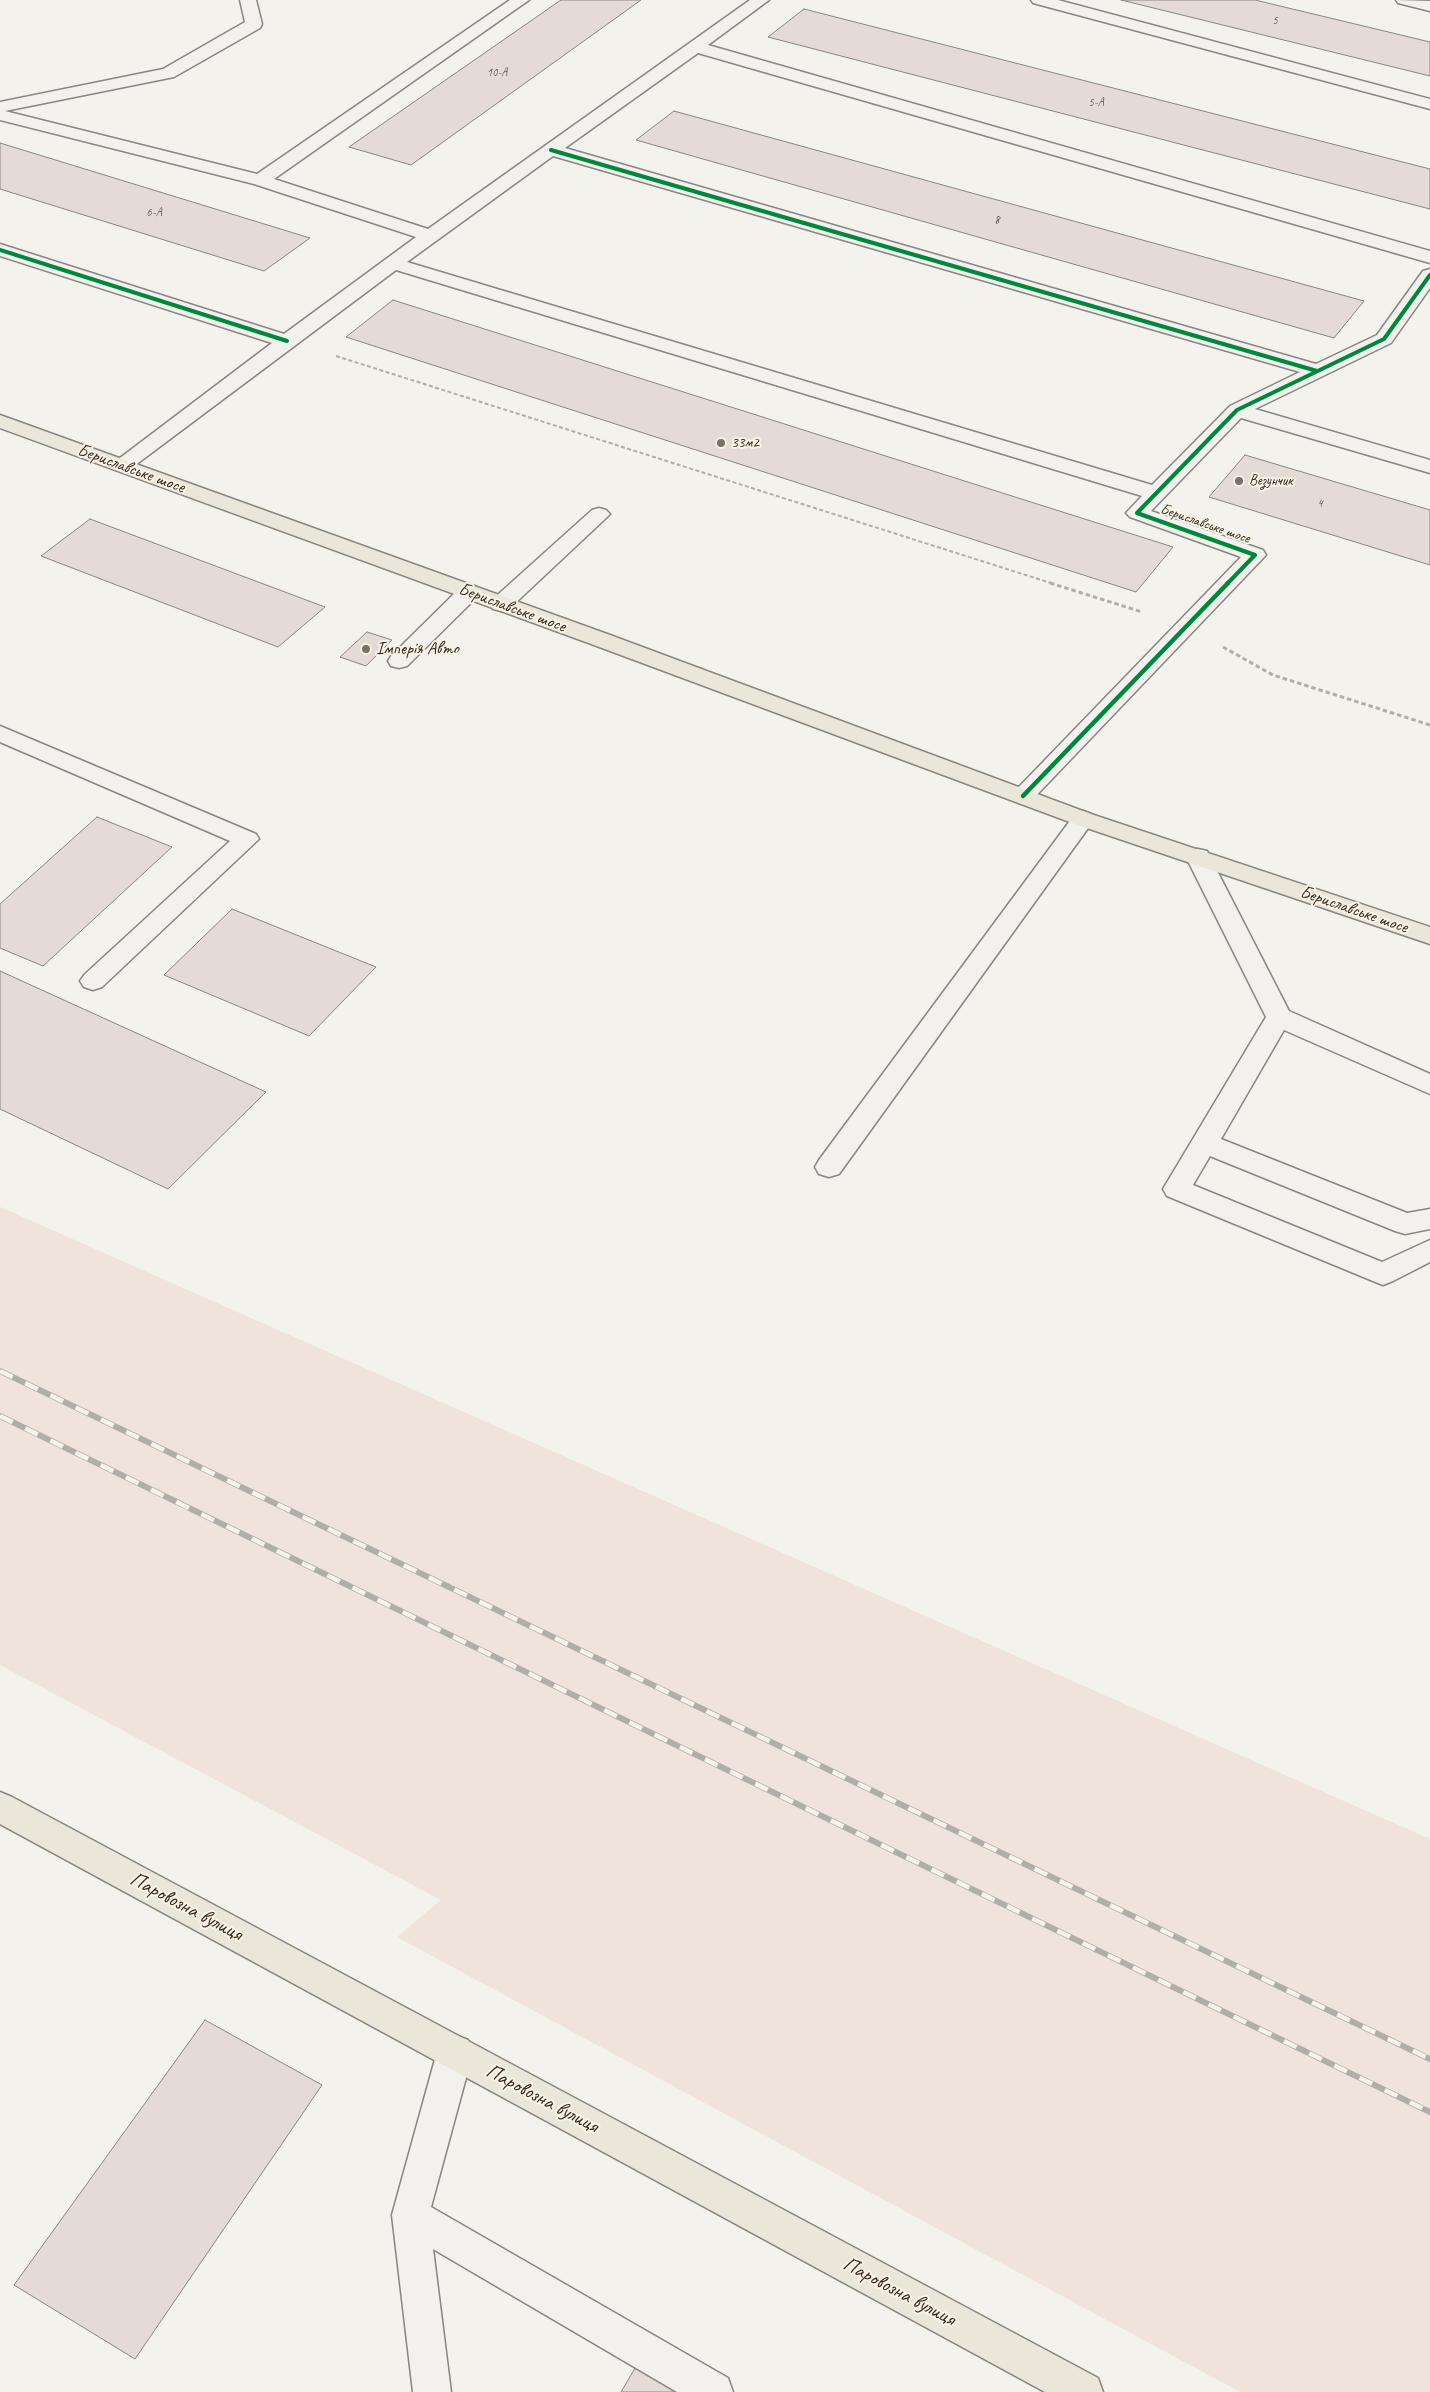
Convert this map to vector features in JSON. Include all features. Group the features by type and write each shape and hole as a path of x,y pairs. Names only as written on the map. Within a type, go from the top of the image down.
{"main road":[{"name":"Бериславське шосе","path":"0,421 1083,819 1430,936"},
{"name":"Паровозна вулиця","path":"0,1807 1084,2392"}],"street":[{"path":"0,107 168,74 254,24 248,0"},
{"path":"260,180 521,0"},
{"path":"123,465 287,341 395,264 430,236 761,0"},
{"path":"1039,0 1430,104"},
{"path":"1411,1 1430,6"},
{"path":"696,47 1430,257"},
{"path":"0,115 260,180 430,236"},
{"path":"551,150 1317,372"},
{"path":"0,250 287,341"},
{"path":"395,264 1156,493"},
{"name":"Бериславське шосе","path":"1023,796 1255,555 1137,513 1237,410 1384,339 1430,275"},
{"path":"1237,410 1430,467"},
{"path":"501,604 599,514"},
{"path":"399,661 468,593"},
{"path":"0,733 247,839 93,982"},
{"path":"829,1167 1083,819"},
{"path":"1198,857 1279,1017 1430,1085"},
{"path":"1279,1017 1177,1189 1383,1274 1430,1250"},
{"path":"1205,1143 1405,1224 1430,1219"},
{"path":"432,2392 410,2215 455,2052"},
{"path":"410,2215 714,2392"}],"path":[{"path":"287,341 1186,625 1273,675 1430,725"}],"shaded area":[{"path":"0,1207 1430,1839 1430,2392 1240,2392 397,1937 441,1900 0,1665"}],"building":[{"path":"561,0 641,0 411,165 349,147"},
{"path":"1121,0 1255,0 1430,42 1430,76"},
{"path":"804,9 1430,169 1430,209 768,37"},
{"path":"674,111 1364,301 1334,338 636,140"},
{"path":"0,143 310,238 264,271 0,189"},
{"path":"393,300 1173,547 1136,592 346,337"},
{"path":"1245,455 1430,510 1430,565 1209,497"},
{"path":"90,519 325,607 278,647 41,556"},
{"name":"Імперія Авто","path":"367,632 392,640 366,666 340,657"},
{"path":"97,817 172,847 43,966 0,948 0,904"},
{"path":"232,909 376,967 309,1036 164,975"},
{"path":"0,971 266,1092 168,1189 0,1109"},
{"path":"205,2020 322,2085 135,2359 14,2285"},
{"path":"644,2353 709,2392 621,2392"}],"railway":[{"path":"0,1371 1430,2059"},
{"path":"0,1416 1430,2112"}],"cycle path":[{"path":"551,150 1317,371"},
{"path":"0,250 287,341"},
{"path":"1023,796 1255,555 1137,513 1237,410 1384,339 1430,275"}],"place":[{"name":"33м2","path":"721,443"},
{"name":"Везунчик","path":"1239,481"},
{"name":"Імперія Авто","path":"366,649"}]}
